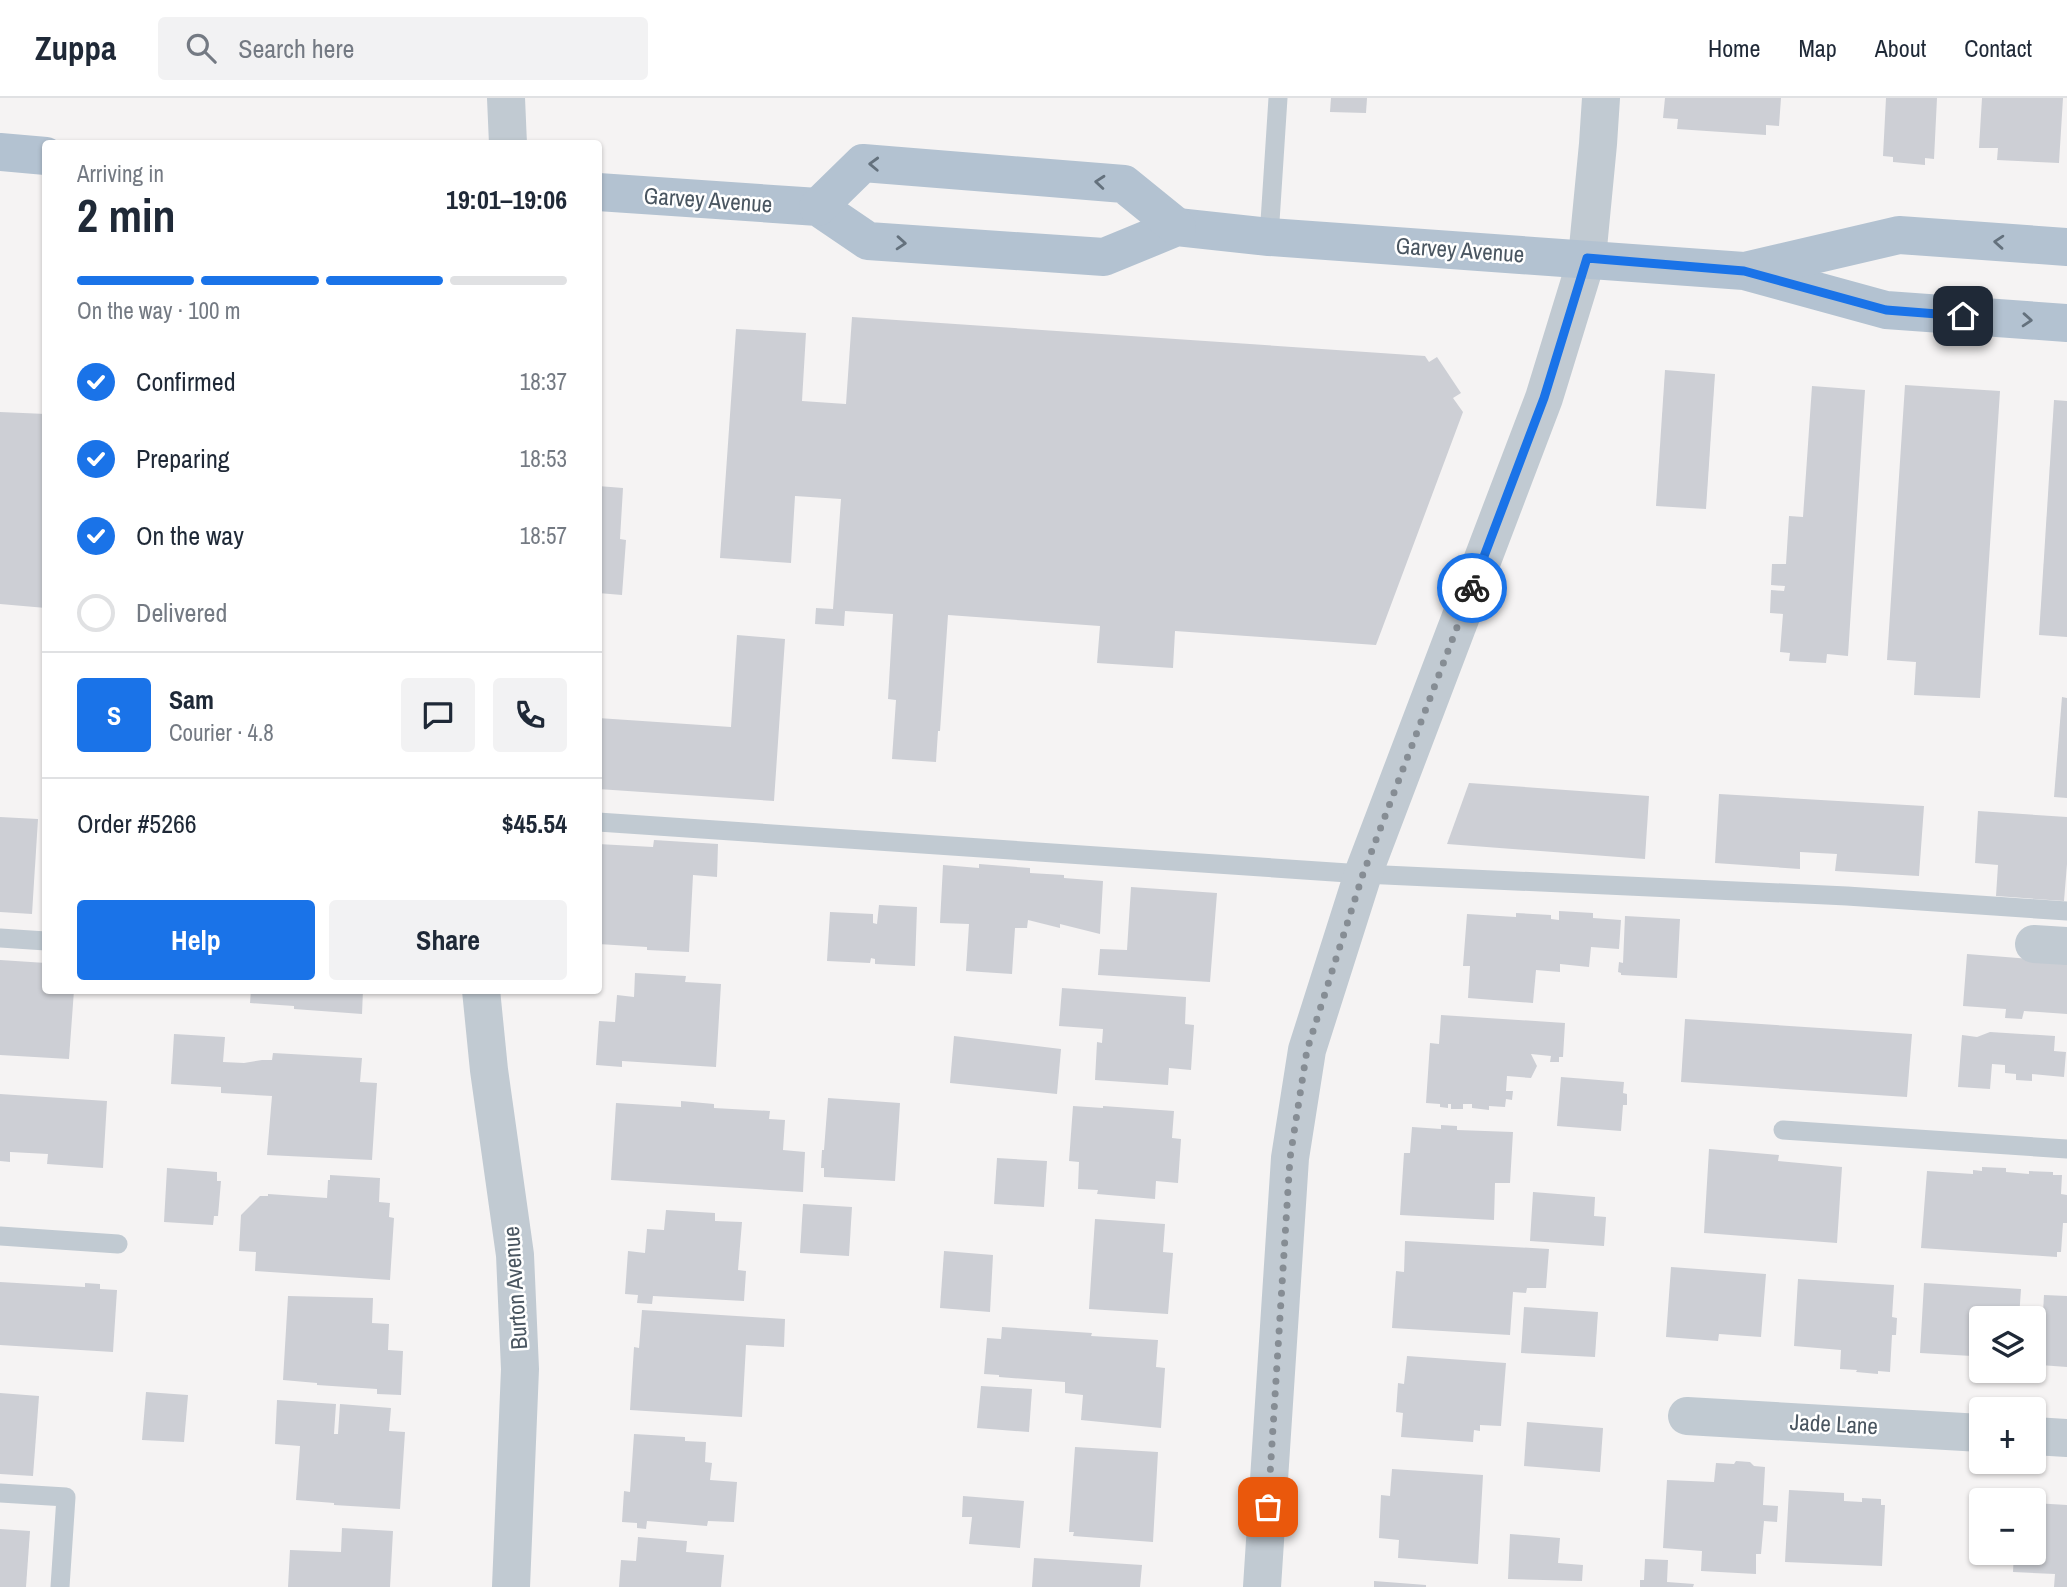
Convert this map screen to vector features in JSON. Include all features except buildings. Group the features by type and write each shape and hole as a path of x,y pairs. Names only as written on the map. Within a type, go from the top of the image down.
{"main road":[{"path":"0,152 42,156"},
{"path":"818,207 863,163 1124,184 1177,227"},
{"name":"Garvey Avenue","path":"602,192 818,207 868,240 1104,257 1177,227 1269,237 1744,271 1886,310 2067,323"},
{"name":"Garvey Avenue","path":"1744,271 1899,235 2067,247"}],"street":[{"path":"506,98 508,140"},
{"path":"1262,1587 1290,1158 1307,1050 1363,874 1544,398 1587,258 1601,98"},
{"name":"Burton Avenue","path":"481,994 489,1070 515,1255 520,1369 511,1587"},
{"name":"Jade Lane","path":"1687,1416 1969,1432"},
{"path":"2046,1437 2067,1438"}],"lane":[{"path":"1269,237 1278,98"},
{"path":"602,822 1363,874 1847,896 2067,911"},
{"path":"0,938 42,941"},
{"path":"1783,1130 2067,1149"},
{"path":"0,1236 118,1244"},
{"path":"0,1493 66,1497 60,1587"}],"way so far":[{"path":"1268,1507 1290,1158 1307,1050 1363,874 1472,588"}],"route":[{"path":"1472,588 1544,398 1587,258 1744,271 1886,310 1963,316"}]}
